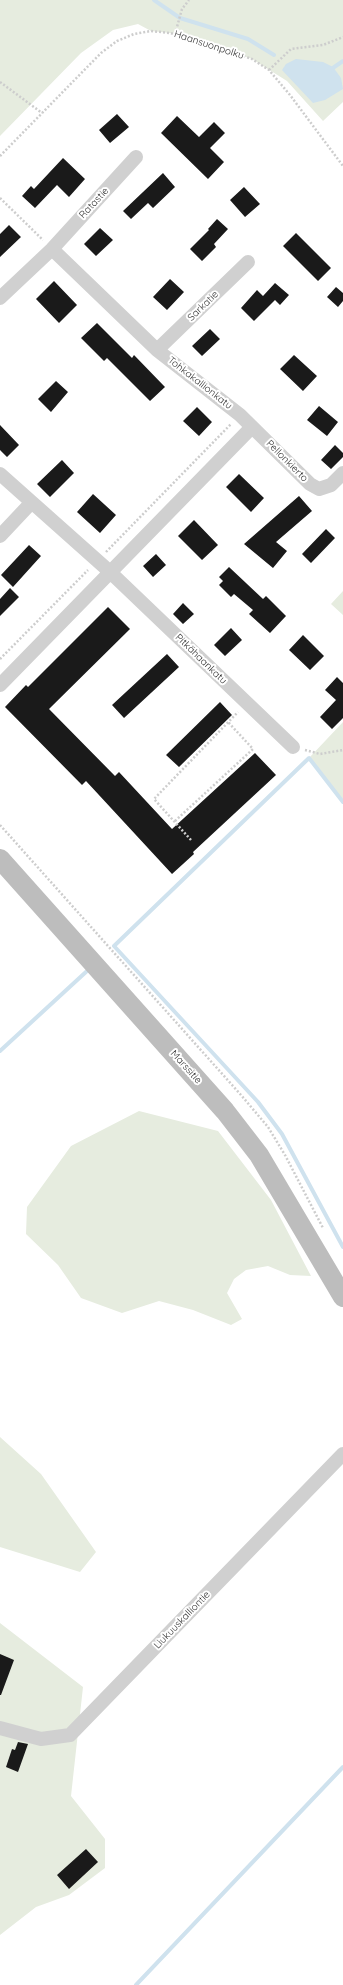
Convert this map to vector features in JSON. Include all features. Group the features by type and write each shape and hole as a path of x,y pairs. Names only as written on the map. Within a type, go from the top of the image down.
{"main road":[{"name":"Marssitie","path":"0,859 225,1111 259,1155 343,1297"}],"street":[{"name":"Ratastie","path":"52,249 136,157"},
{"path":"0,298 52,249"},
{"name":"Tohkakallionkatu","path":"52,249 157,350 240,415 252,427"},
{"name":"Sarkatie","path":"157,350 248,262"},
{"path":"0,685 109,571 252,427"},
{"name":"Pellonkierto","path":"252,427 310,484 320,489 331,485 343,473"},
{"path":"0,474 109,571"},
{"path":"0,536 31,503"},
{"name":"Pitkähaankatu","path":"109,571 293,747"},
{"name":"Liukuuskalliontie","path":"0,1728 41,1739 70,1735 343,1454"}],"path":[{"path":"175,34 182,9 189,0"},
{"name":"Haansuonpolku","path":"0,156 101,53 116,41 134,34 151,31 175,34 252,59 269,70 290,95 343,166"},
{"path":"269,70 291,49 322,45 343,37"},
{"path":"0,82 42,113"},
{"path":"0,198 52,249"},
{"path":"0,659 240,415"},
{"path":"192,840 154,799 247,703"},
{"path":"175,822 253,749 228,722"},
{"path":"293,747 320,754 343,750"}],"shaded area":[{"path":"0,0 343,0 343,102 323,121 287,81 252,59 200,41 170,33 151,31 138,24 113,30 81,53 0,136"},
{"path":"343,591 343,615 331,604"},
{"path":"343,722 343,802 309,758"},
{"path":"139,1111 218,1131 271,1200 311,1276 290,1275 268,1266 246,1270 234,1279 227,1293 242,1319 231,1325 193,1310 159,1301 122,1313 81,1298 58,1265 26,1234 27,1207 71,1146"},
{"path":"0,1437 41,1474 96,1552 80,1572 0,1547"},
{"path":"0,1623 83,1687 71,1796 105,1839 105,1868 69,1895 36,1907 0,1935"}],"water":[{"path":"296,59 323,62 333,67 341,78 343,89 325,100 313,103 282,70 286,64"}],"building":[{"path":"117,114 129,127 110,143 99,130"},
{"path":"177,116 199,137 214,122 225,133 210,148 224,162 208,179 161,133"},
{"path":"63,158 85,179 69,197 57,185 35,208 22,196 31,186 34,189"},
{"path":"163,173 175,187 153,208 148,203 131,219 123,211"},
{"path":"244,187 260,204 245,217 230,200"},
{"path":"217,219 228,229 214,244 216,247 202,261 190,249 209,230 208,229"},
{"path":"9,225 21,237 0,257 0,234"},
{"path":"100,228 113,240 96,256 84,244"},
{"path":"296,233 331,268 318,281 283,246"},
{"path":"170,279 184,292 167,310 153,297"},
{"path":"54,281 77,305 59,323 36,299"},
{"path":"275,283 289,295 280,305 275,300 254,321 241,308 257,290 263,296"},
{"path":"336,287 343,293 343,301 338,307 327,297"},
{"path":"97,323 132,358 134,355 165,387 150,401 107,358 104,361 81,338"},
{"path":"210,329 220,339 202,356 192,346"},
{"path":"294,355 317,376 303,391 280,369"},
{"path":"56,381 68,392 51,412 38,399"},
{"path":"319,406 338,422 327,436 307,420"},
{"path":"197,407 212,422 199,436 183,421"},
{"path":"0,425 19,445 7,457 0,450"},
{"path":"335,445 343,453 343,457 331,469 321,460"},
{"path":"62,460 74,473 50,497 37,484"},
{"path":"239,474 264,498 251,512 226,487"},
{"path":"93,494 116,515 100,533 77,512"},
{"path":"299,496 312,511 276,542 287,551 273,568 244,544"},
{"path":"194,520 218,545 202,560 178,536"},
{"path":"326,529 335,538 311,563 302,554"},
{"path":"29,545 41,556 13,587 1,575"},
{"path":"156,554 166,565 153,577 143,566"},
{"path":"229,567 263,599 266,596 286,616 270,633 249,614 253,610 234,594 231,597 219,585 223,581 219,577"},
{"path":"10,588 19,597 0,616 0,599"},
{"path":"183,603 194,614 183,624 173,614"},
{"path":"108,607 130,629 49,709 115,776 119,772 172,829 255,753 276,775 193,852 194,854 172,874 86,781 82,785 5,707 26,685 28,687"},
{"path":"231,628 242,640 225,656 214,645"},
{"path":"303,635 324,656 310,670 289,650"},
{"path":"167,654 179,667 124,718 112,705"},
{"path":"337,677 343,683 343,718 332,729 320,717 336,700 325,690"},
{"path":"220,702 232,715 179,767 166,755"},
{"path":"0,1654 14,1660 1,1695 0,1695"},
{"path":"18,1742 28,1744 18,1772 6,1767 12,1749 15,1750"},
{"path":"86,1849 98,1862 69,1889 57,1875"}],"waterway":[{"path":"154,0 180,18 248,39 274,55"},
{"path":"330,70 343,61"},
{"path":"343,802 309,758 114,946 258,1102 282,1134 343,1247"},
{"path":"0,1051 87,971"},
{"path":"136,1985 343,1767"}]}
